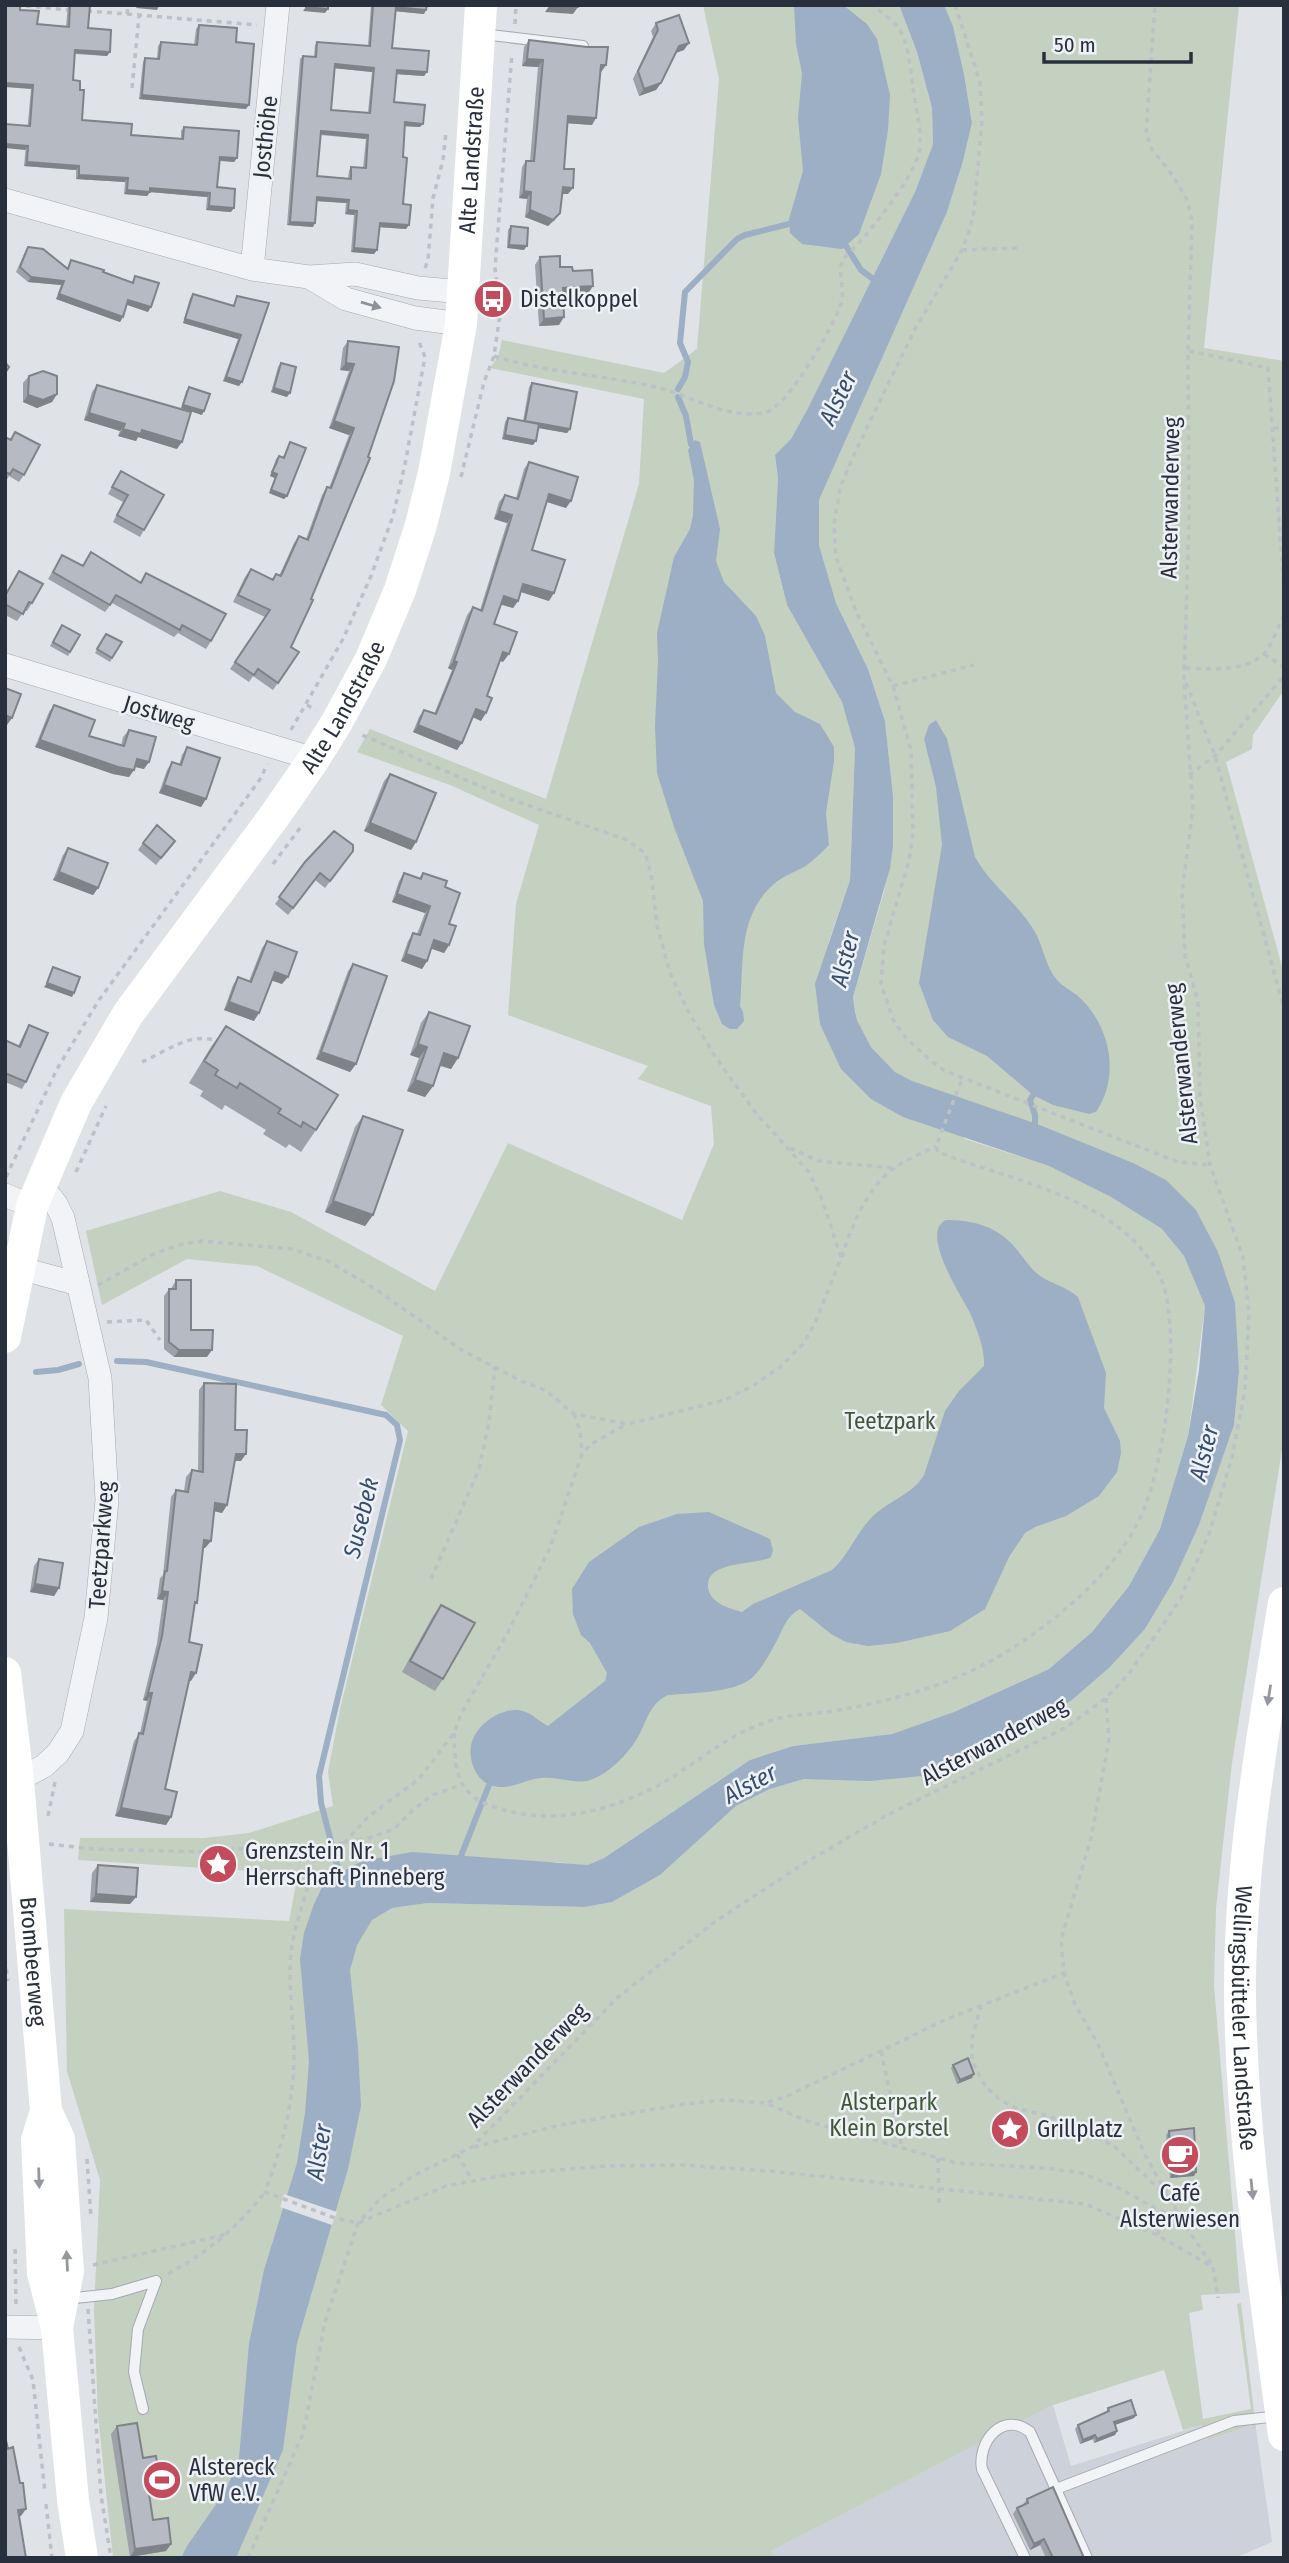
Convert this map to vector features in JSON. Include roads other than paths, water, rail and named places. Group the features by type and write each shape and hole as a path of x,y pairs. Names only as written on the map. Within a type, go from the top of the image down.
{"main road":[{"name":"Alte Landstraße","path":"5,1336 19,1268 26,1195 128,1014 273,818 337,722 371,659 400,590 434,473 461,324 480,20"},
{"name":"Wellingsbütteler Landstraße","path":"1282,2425 1247,2135 1240,1996 1246,1854 1284,1603"},
{"path":"5,1673 6,1689"},
{"name":"Brombeerweg","path":"6,1689 18,1780 46,2111 37,2140 42,2263 69,2308 74,2500 82,2558"}],"street":[{"name":"Josthöhe","path":"252,269 277,16"},
{"path":"5,200 252,269 309,277 355,274 418,288 463,292"},
{"path":"309,277 346,299 415,318 461,324"},
{"name":"Jostweg","path":"5,665 314,759"},
{"name":"Teetzparkweg","path":"18,1780 44,1766 58,1753 72,1731 88,1667 96,1618 107,1500 100,1378 62,1218 56,1204 26,1195"},
{"path":"19,1268 80,1289"},
{"path":"11,2336 69,2308"}],"lane":[{"path":"480,20 514,36 583,46"},
{"path":"69,2308 156,2281 138,2329 134,2372 143,2409"},
{"path":"1056,2489 1234,2421 1282,2425"},
{"path":"1025,2558 982,2469 980,2459 987,2439 1006,2426 1030,2432 1087,2558"}],"water":[{"path":"794,5 843,5 867,24 877,39 890,95 881,174 859,234 842,249 802,244 790,233 789,219 803,171 798,118 802,73 796,44"},
{"name":"Alster","path":"899,5 944,5 953,26 972,123 947,212 819,500 819,545 836,603 868,669 885,721 893,796 890,868 853,997 857,1020 871,1047 895,1072 912,1081 1037,1124 1133,1163 1166,1180 1196,1210 1218,1252 1235,1303 1239,1372 1234,1425 1199,1525 1173,1582 1145,1629 1110,1667 1072,1700 1016,1737 968,1760 923,1776 869,1781 804,1779 770,1789 736,1806 660,1875 612,1902 585,1907 428,1903 392,1908 372,1920 357,1945 350,1970 361,2106 348,2169 297,2343 283,2450 236,2558 181,2558 226,2490 239,2458 249,2344 264,2270 297,2163 305,2113 309,2061 300,1959 304,1933 325,1881 362,1861 412,1852 588,1865 604,1858 750,1760 793,1746 892,1734 954,1712 1049,1669 1092,1632 1129,1586 1160,1529 1188,1436 1199,1370 1205,1306 1184,1256 1162,1229 1111,1197 1049,1166 903,1117 871,1099 841,1069 820,1024 815,984 850,880 855,748 842,702 787,605 774,553 778,478 775,455 791,439 808,408 915,192 933,144 932,108 917,52"},
{"path":"695,440 700,442 720,529 716,561 724,582 756,616 765,636 776,693 795,712 820,724 834,747 826,813 829,845 807,865 775,883 754,910 748,925 743,957 740,1006 744,1021 737,1029 730,1029 722,1024 714,1005 704,944 703,901 674,827 657,773 657,633 674,557 690,529 693,516 694,480 688,450"},
{"path":"936,720 947,739 975,857 1028,922 1038,938 1053,975 1078,996 1098,1021 1108,1051 1110,1067 1104,1098 1096,1112 1089,1114 1053,1105 1033,1095 987,1056 948,1037 933,1020 919,983 942,845 936,787 924,739 929,725"},
{"path":"946,1220 964,1221 997,1232 1011,1243 1040,1276 1078,1297 1106,1373 1104,1408 1120,1441 1121,1453 1117,1472 1099,1496 1066,1516 1025,1533 1009,1557 985,1609 950,1631 897,1643 868,1646 846,1642 831,1634 800,1609 788,1620 764,1663 749,1680 732,1688 668,1695 649,1713 629,1750 617,1763 597,1777 578,1782 542,1778 504,1787 484,1782 476,1772 470,1752 476,1733 485,1723 502,1713 520,1710 548,1726 605,1681 607,1673 590,1643 581,1635 573,1614 572,1589 589,1562 639,1527 677,1514 709,1512 770,1539 773,1550 771,1557 722,1568 709,1579 708,1588 713,1598 742,1612 753,1604 832,1570 872,1517 919,1482 924,1475 945,1411 959,1391 984,1366 982,1346 970,1313 939,1250 939,1227"}],"waterway":[{"path":"678,389 685,377 688,362 680,343 685,292 737,239 789,224"},
{"path":"846,246 861,270 876,281"},
{"path":"678,397 686,416 691,444"},
{"path":"1033,1095 1030,1100 1035,1115 1035,1129"},
{"name":"Susebek","path":"117,1361 146,1362 386,1415 397,1425 400,1440 319,1776 321,1803 341,1880"},
{"name":"Susebek","path":"36,1372 79,1364"},
{"path":"459,1861 489,1785"}],"place":[{"name":"Distelkoppel","path":"493,299"},
{"name":"Grenzstein Nr. 1 Herrschaft Pinneberg","path":"218,1864"},
{"name":"Grillplatz","path":"1010,2129"},
{"name":"Café Alsterwiesen","path":"1180,2155"},
{"name":"Alstereck VfW e.V.","path":"162,2480"}],"park label":[{"name":"Teetzpark","path":"890,1421"},
{"name":"Alsterpark Klein Borstel","path":"889,2115"}]}
